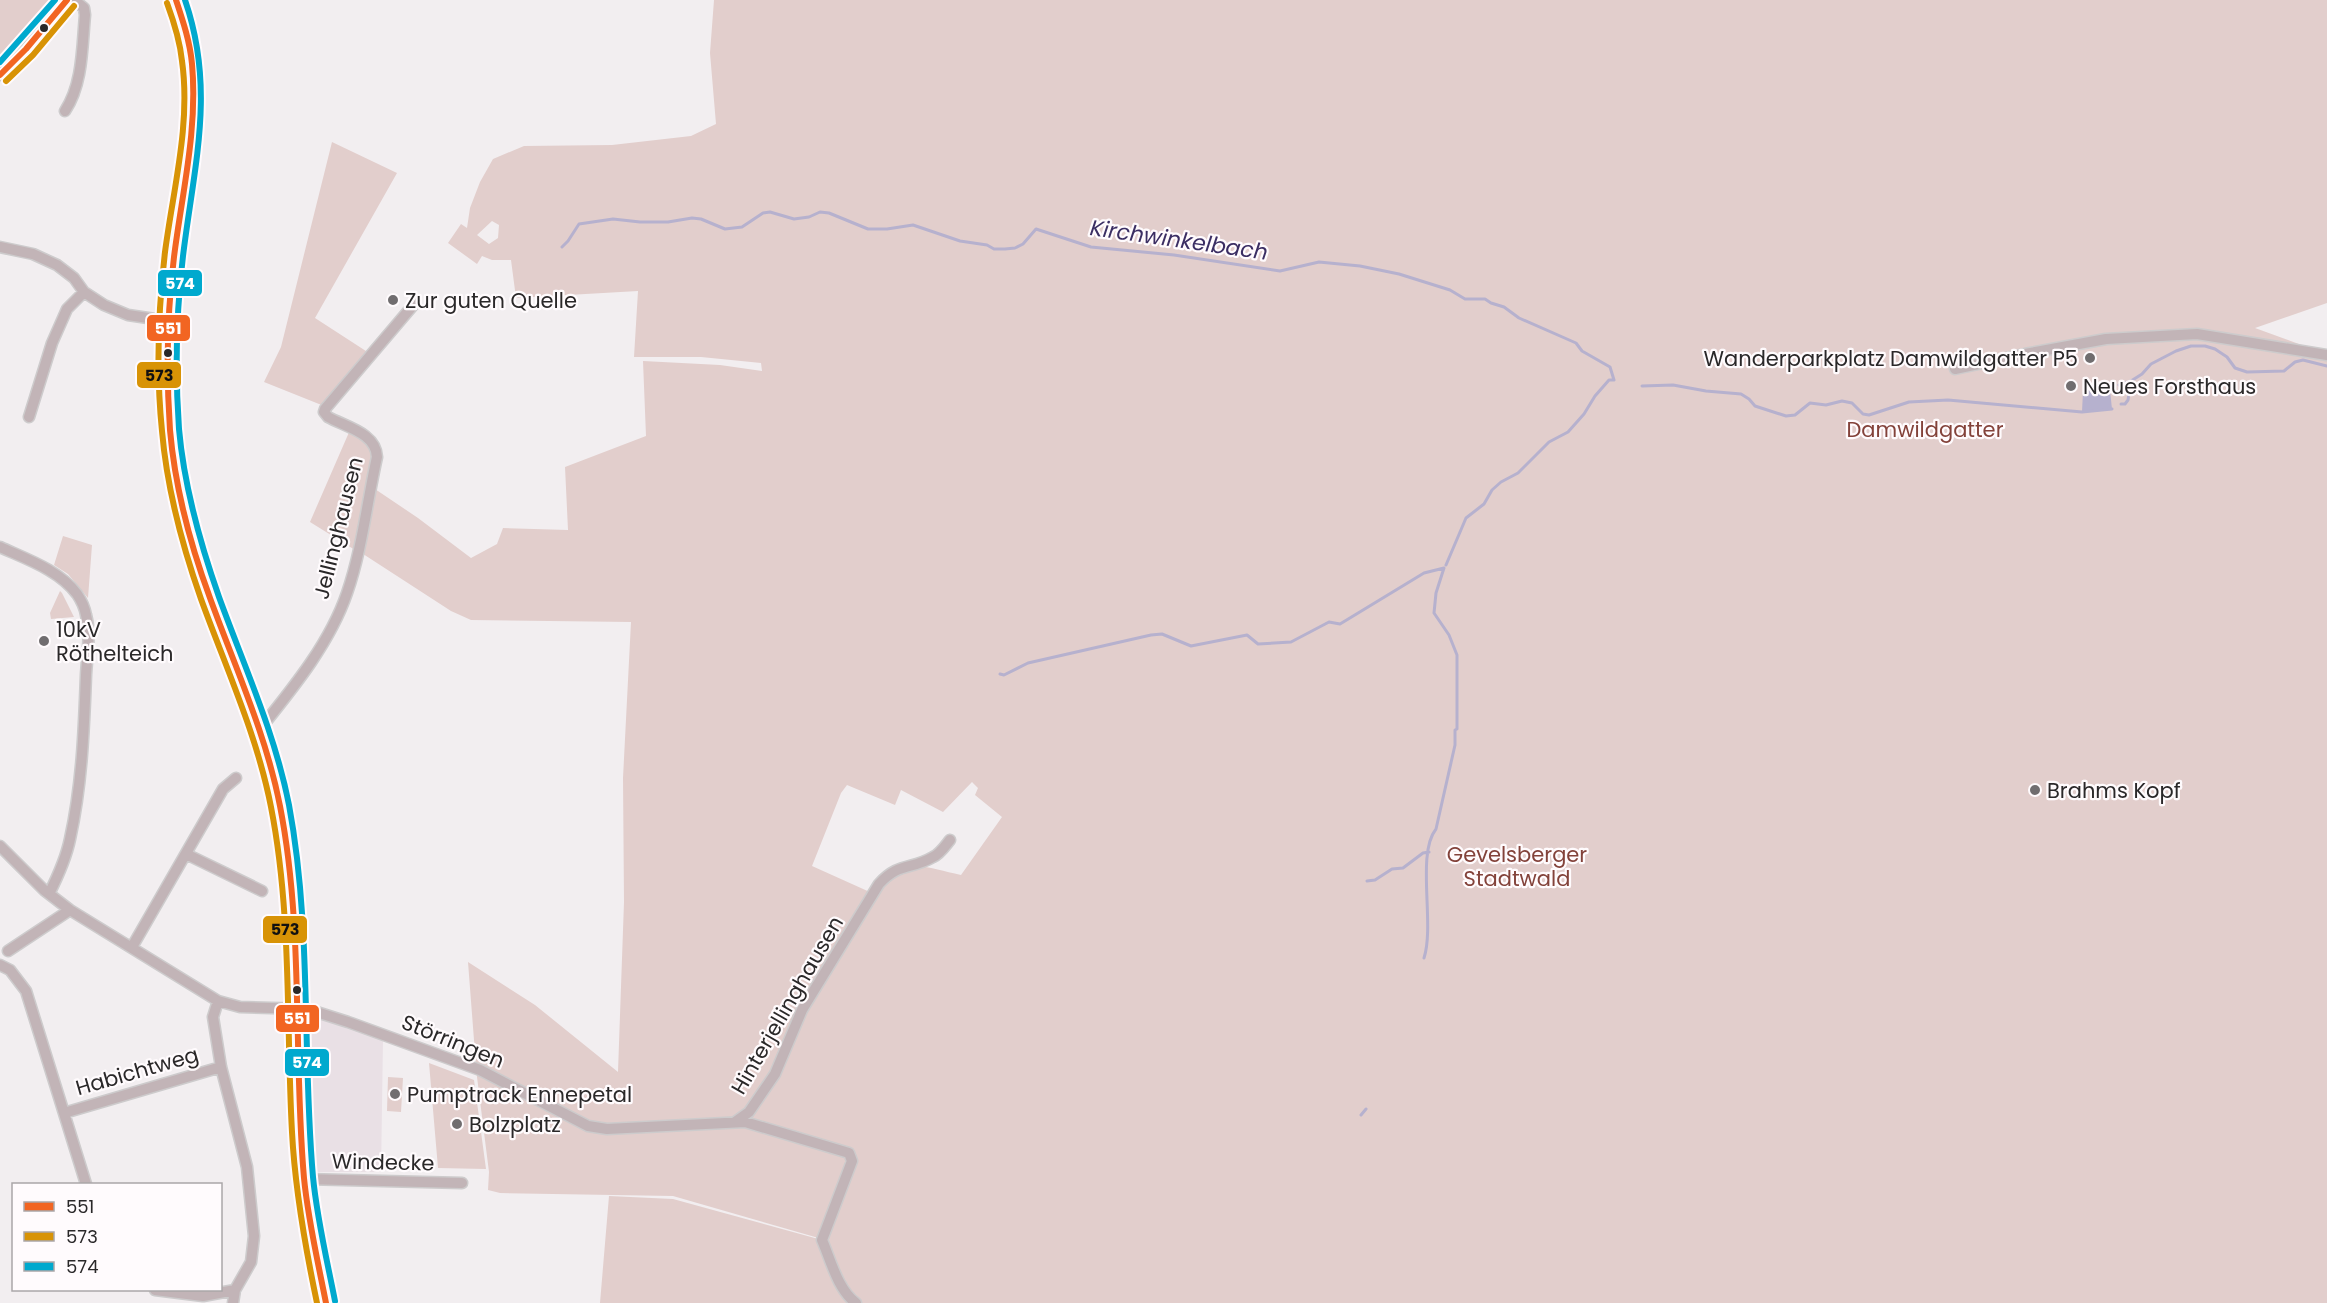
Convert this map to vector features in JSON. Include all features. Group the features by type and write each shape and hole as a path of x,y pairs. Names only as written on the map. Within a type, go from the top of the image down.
{"street":[{"path":"0,75 26,49 67,0"},
{"path":"65,111 74,97 78,81 85,15 84,8 74,0"},
{"path":"176,0 185,24 192,56 194,102 168,321 171,428 182,502 202,576 260,729 279,802 288,855 292,900 304,1179 310,1227 326,1303"},
{"path":"0,246 25,252 57,265 74,278 84,292 104,305 122,313 168,321"},
{"path":"29,417 52,343 68,309 84,292"},
{"name":"Jellinghausen","path":"260,729 308,667 335,620 347,593 377,457 375,446 370,439 328,417 324,409 415,303"},
{"path":"1955,369 2106,339 2197,334 2327,354"},
{"path":"0,547 52,573 68,585 78,596 86,615 88,632 79,790 70,840 61,872 49,894"},
{"path":"132,947 223,789 236,778"},
{"name":"Hinterjellinghausen","path":"735,1122 749,1112 775,1074 802,1010 879,884 897,868 932,858 950,840"},
{"path":"0,846 49,894 70,910 218,1001 213,1017 221,1067 247,1167 254,1236 251,1262 235,1290 233,1303"},
{"path":"186,854 262,891"},
{"path":"8,951 70,910"},
{"path":"0,965 10,970 26,991 85,1183"},
{"name":"Störringen","path":"218,1001 240,1007 307,1009 348,1022 480,1070 588,1126 607,1129 735,1122 789,1134 849,1152 852,1161 822,1240 838,1279 849,1298 856,1303"},
{"name":"Habichtweg","path":"64,1113 221,1067"},
{"name":"Windecke","path":"304,1179 462,1183"},
{"path":"163,1291 203,1296 235,1290"}],"shaded area":[{"path":"2109,381 2112,409 2082,412 2083,391"},
{"path":"303,1015 316,1017 383,1039 381,1172 310,1172"}],"green space":[{"path":"0,0 59,0 15,53 0,67"},
{"name":"Gevelsberger Stadtwald","path":"714,0 2327,0 2327,303 2255,328 2307,347 2327,350 2327,1303 600,1303 609,1196 673,1199 822,1240 825,1247 823,1240 837,1205 822,1239 673,1196 500,1193 488,1190 489,1172 476,1069 588,1128 607,1131 735,1123 789,1135 789,1132 740,1121 762,1099 779,1073 803,1014 881,885 900,870 909,867 928,867 961,875 1002,817 975,795 978,788 972,782 943,812 901,790 895,805 847,785 841,793 812,866 872,893 800,1010 774,1072 748,1110 735,1118 607,1127 588,1125 476,1066 468,962 535,1005 618,1072 624,902 623,778 631,622 471,620 451,611 360,552 372,487 471,558 497,544 503,528 568,530 565,467 646,436 643,361 720,365 762,371 761,363 701,357 634,357 638,291 516,298 511,260 492,260 482,256 477,264 448,243 461,224 467,228 470,208 480,182 493,159 524,146 612,145 691,136 716,124 710,53","holes":["492,221 499,225 498,238 489,244 477,235"]},
{"path":"332,142 397,173 315,318 369,353 324,406 264,382 281,347"},
{"path":"350,430 369,441 373,450 355,550 310,522"},
{"path":"63,536 92,545 88,598 68,574 54,565"},
{"path":"60,591 74,617 51,619 50,613"},
{"name":"Bolzplatz","path":"429,1063 474,1080 486,1169 438,1168"},
{"name":"Pumptrack Ennepetal","path":"388,1077 403,1078 401,1112 387,1111"}],"waterway":[{"name":"Kirchwinkelbach","path":"562,247 579,224 613,219 668,222 692,218 701,219 725,229 742,227 763,213 770,212 794,219 809,217 820,212 829,213 868,229 913,225 960,241 987,245 994,249 1015,248 1023,244 1036,229 1091,247 1174,255 1280,271 1319,262 1360,266 1399,274 1450,290 1465,299 1485,299 1504,307 1519,318 1576,343 1582,351 1610,367 1614,380 1609,380 1568,432 1549,442 1518,473 1501,482 1492,490 1484,504 1466,518 1446,565"},
{"name":"Kirchwinkelbach","path":"2121,404 2125,404 2128,400 2131,381 2151,364 2191,346 2215,349 2227,357 2235,368 2247,372 2284,371 2295,362 2303,360 2327,366"},
{"path":"2119,385 2131,381"},
{"name":"Kirchwinkelbach","path":"1642,386 1673,385 1741,394 1755,406 1786,416 1795,415 1810,403 1826,405 1842,401 1852,403 1863,414 1869,415 1909,402 1948,400 2082,412 2112,409"},
{"path":"1000,674 1004,675 1028,663 1151,635 1162,634 1191,646 1247,635 1258,644 1291,642 1329,622 1340,624 1424,573 1444,568 1436,593 1434,613 1449,635 1457,655 1457,729 1436,829 1430,840 1427,855 1428,927 1424,958"},
{"path":"1367,881 1375,880 1392,869 1403,868 1423,853 1429,852"},
{"path":"1361,1115 1366,1109"}],"transit line":[{"name":"574","path":"0,62 55,0"},
{"name":"551","path":"0,75 26,49 67,0"},
{"name":"551","path":"176,0 190,48 193,113 174,257 169,321 168,387 172,451 184,515 196,557 267,753 280,806 287,852 295,945 304,1178 326,1303"},
{"name":"574","path":"185,0 194,33 201,97 197,159 183,256 178,321 177,386 181,450 205,556 276,752 289,805 296,851 304,944 313,1177 335,1301"},
{"name":"573","path":"167,3 181,54 184,109 180,157 165,252 159,319 158,364 164,453 176,516 188,558 258,754 271,807 278,847 285,928 293,1154 301,1218 317,1303"},
{"name":"573","path":"6,81 33,55 74,6"}],"place":[{"name":"Zur guten Quelle","path":"393,300"},
{"name":"Wanderparkplatz Damwildgatter P5","path":"2090,358"},
{"name":"Neues Forsthaus","path":"2071,386"},
{"name":"10kV Röthelteich","path":"44,641"},
{"name":"Brahms Kopf","path":"2035,790"},
{"name":"Pumptrack Ennepetal","path":"395,1094"},
{"name":"Bolzplatz","path":"457,1124"}],"park label":[{"name":"Damwildgatter","path":"1925,429"}]}
